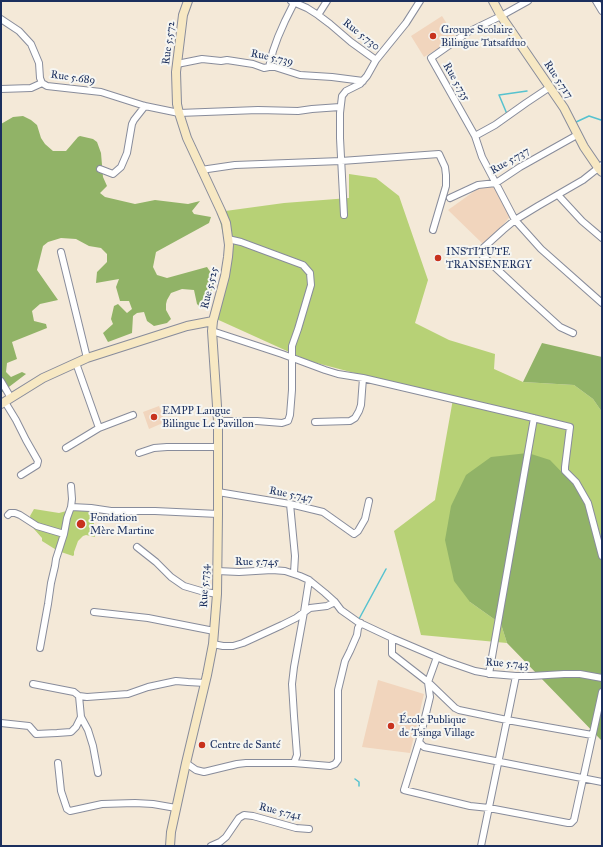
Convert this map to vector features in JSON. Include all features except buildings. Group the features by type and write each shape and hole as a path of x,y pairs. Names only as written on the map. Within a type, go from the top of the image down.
{"street":[{"name":"Rue 5.572","path":"177,89 176,72 183,15 187,1"},
{"path":"269,67 278,38 293,5 292,1"},
{"name":"Rue 5.730","path":"292,1 318,15 376,60 406,23 420,1"},
{"path":"318,15 327,1"},
{"name":"Rue 5.717","path":"493,1 501,16 564,108 577,134 601,168"},
{"name":"Rue 5.735","path":"475,136 431,58 468,32 528,1"},
{"path":"596,1 602,11"},
{"name":"Rue 5.689","path":"1,19 19,31 31,44 38,62 40,78 42,83 47,86 101,92 145,106 179,113 298,111 340,107"},
{"name":"Rue 5.739","path":"177,64 202,59 221,61 227,60 253,64 264,68 269,67 300,75 363,81"},
{"path":"344,215 340,138 340,107 342,96 346,91 363,81 376,60"},
{"path":"1,89 31,88 42,83"},
{"path":"550,87 495,125 475,136 482,157 515,220 541,249 602,303"},
{"name":"Rue 5.525","path":"6,401 43,378 86,358 187,326 213,321 225,276 228,257 226,223 187,138 177,104 177,89"},
{"path":"100,169 113,174 121,167 126,153 132,124 145,106"},
{"name":"Rue 5.737","path":"450,198 478,185 496,183 520,167 577,134"},
{"path":"202,170 235,165 341,161 439,154 445,167 446,186 433,230"},
{"path":"574,334 560,327 481,253 482,249 515,220 601,168"},
{"path":"558,195 582,221 602,238"},
{"path":"218,421 282,423 288,421 290,415 292,346 311,285 310,273 303,265 241,242 228,239"},
{"path":"61,252 86,358"},
{"name":"Rue 5.734","path":"170,846 176,808 213,644 217,594 218,421 212,331 213,321"},
{"path":"212,331 338,374 363,378 570,427 565,471 576,482 588,503 602,556"},
{"path":"76,363 99,428"},
{"path":"315,422 350,421 355,418 361,405 363,378"},
{"path":"1,381 6,401 38,462 37,465 21,475"},
{"path":"66,448 99,428 133,416"},
{"path":"489,674 534,418"},
{"path":"139,453 154,448 167,447 218,447"},
{"path":"40,648 51,584 56,566 56,559 71,507 72,486"},
{"name":"Rue 5.747","path":"218,492 290,504 323,512 354,534 358,531 365,519 369,501"},
{"path":"290,504 295,556 294,574"},
{"path":"71,507 111,511 218,514"},
{"path":"8,515 10,513 20,514 37,526 64,534"},
{"path":"137,547 156,562 171,577 184,586 217,594"},
{"name":"Rue 5.745","path":"217,571 239,572 272,570 294,574 309,580 335,602"},
{"path":"294,764 297,755 292,684 309,580"},
{"path":"213,644 234,646 282,625 310,608 327,606 335,602"},
{"name":"Rue 5.743","path":"335,602 341,610 361,623 392,638 465,668 489,674 516,676 580,674 602,678"},
{"path":"94,612 148,618 214,631"},
{"path":"186,763 196,770 204,772 246,763 330,766 335,764 338,760 338,690 345,661 361,623"},
{"path":"392,638 392,654 428,682 459,710 592,735"},
{"path":"437,657 428,682 430,697 419,742 404,790 470,806 489,808 571,824 574,820 602,692"},
{"path":"481,846 516,676"},
{"path":"33,684 74,692 79,696 86,698 128,694 148,687 176,682 205,683"},
{"path":"79,696 81,717 88,730 93,746 98,773"},
{"path":"1,723 29,726 36,734 71,732 76,727 81,717"},
{"path":"419,742 424,747 602,782"},
{"path":"58,763 61,791 67,809 70,811 102,804 135,803 176,808"},
{"name":"Rue 5.741","path":"211,846 220,842 244,814 296,828 309,829"}],"shaded area":[{"name":"Groupe Scolaire Bilingue Tatsafduo","path":"442,16 456,38 424,57 411,36"},
{"path":"490,180 513,213 485,246 448,210"},
{"name":"EMPP Langue Bilingue Le Pavillon","path":"159,406 165,422 149,429 143,412"},
{"name":"École Publique de Tsinga Village","path":"378,680 424,694 410,753 362,747"}],"green space":[{"path":"23,116 37,125 41,138 53,151 66,151 80,136 93,139 97,142 101,153 103,177 107,186 100,193 105,197 135,204 155,200 188,204 200,201 192,211 194,214 211,217 209,223 156,252 153,267 157,275 167,278 207,267 213,276 213,287 208,301 204,307 201,308 197,304 194,290 182,289 171,293 166,304 166,310 171,319 167,323 154,326 147,321 144,312 137,313 133,316 132,333 108,342 103,333 113,324 111,319 114,306 118,304 127,313 132,309 129,301 120,301 116,287 119,279 96,283 97,272 107,262 107,254 101,248 89,246 76,239 61,238 48,242 43,246 37,270 58,300 40,304 32,311 34,321 46,324 47,328 12,342 17,359 7,363 6,372 11,377 22,372 26,374 1,393 1,124 13,117"},
{"path":"349,174 376,178 399,196 428,280 415,323 449,340 495,354 494,369 523,382 574,385 593,399 602,412 602,550 470,602 501,624 507,643 421,635 394,531 435,500 453,399 309,361 212,317 222,286 226,248 218,212 284,203 349,198"},
{"path":"542,343 602,357 602,412 593,399 574,385 523,382"},
{"path":"528,453 550,460 576,487 591,514 602,550 602,741 507,643 501,624 470,602 454,581 445,540 451,506 466,475 491,457"},
{"path":"34,509 59,513 74,509 93,512 95,537 86,535 83,536 78,541 73,556 58,551 42,541 42,538 34,529 30,516"}],"waterway":[{"path":"507,114 499,95 527,91"},
{"path":"574,123 589,116 601,120"},
{"path":"359,619 386,569"},
{"path":"355,779 359,782 359,786"}],"place":[{"name":"Groupe Scolaire Bilingue Tatsafduo","path":"433,36"},
{"name":"INSTITUTE TRANSENERGY","path":"438,258"},
{"name":"EMPP Langue Bilingue Le Pavillon","path":"154,417"},
{"name":"Fondation Mère Martine","path":"81,524"},
{"name":"École Publique de Tsinga Village","path":"391,726"},
{"name":"Centre de Santé","path":"202,745"}]}
